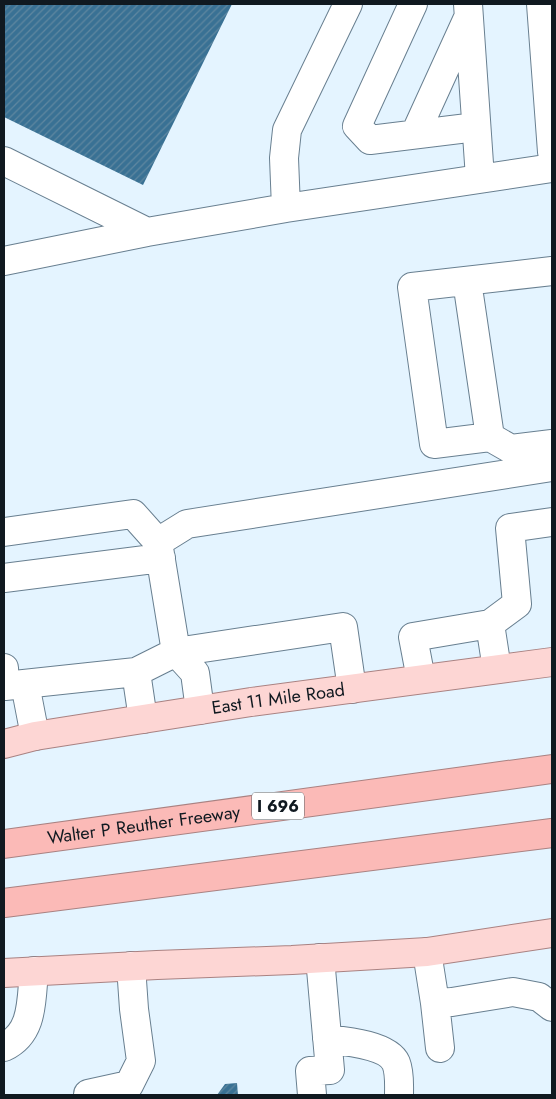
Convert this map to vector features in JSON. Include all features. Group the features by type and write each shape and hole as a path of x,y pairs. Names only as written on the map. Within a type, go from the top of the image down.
{"highway":[{"name":"Walter P Reuther Freeway","path":"4,844 552,769"},
{"path":"4,903 552,833"}],"main road":[{"name":"East 11 Mile Road","path":"4,744 35,736 251,702 552,662"},
{"path":"4,973 427,952 552,933"}],"street":[{"path":"286,208 284,158 287,130 348,4"},
{"path":"413,4 357,126 370,140 476,127"},
{"path":"541,4 552,152"},
{"path":"468,11 480,178"},
{"path":"415,134 468,11"},
{"path":"4,161 147,232"},
{"path":"4,261 147,232 286,208 552,168"},
{"path":"552,271 412,287 434,444 490,437 512,449 552,444"},
{"path":"467,281 490,437"},
{"path":"4,578 160,550 188,524 552,467"},
{"path":"4,532 133,514 160,550 176,652 194,673 200,710"},
{"path":"421,679 413,637 490,624 517,604 510,528 552,522"},
{"path":"490,624 497,669"},
{"path":"4,668 5,686 136,672 176,652 343,627 352,688"},
{"path":"136,672 143,719"},
{"path":"25,684 35,736"},
{"path":"427,952 440,1048"},
{"path":"312,1095 310,1071 330,1070 320,958"},
{"path":"88,1095 129,1085 142,1061 134,1009 131,966"},
{"path":"4,1047 13,1043 24,1030 31,1011 34,971"},
{"path":"435,1003 513,992 539,997 552,1007"},
{"path":"327,1039 364,1044 388,1054 395,1062 397,1068 399,1095"}],"building":[{"path":"4,4 232,4 143,185 4,117"},
{"path":"237,1083 238,1095 217,1095 225,1084"}]}
